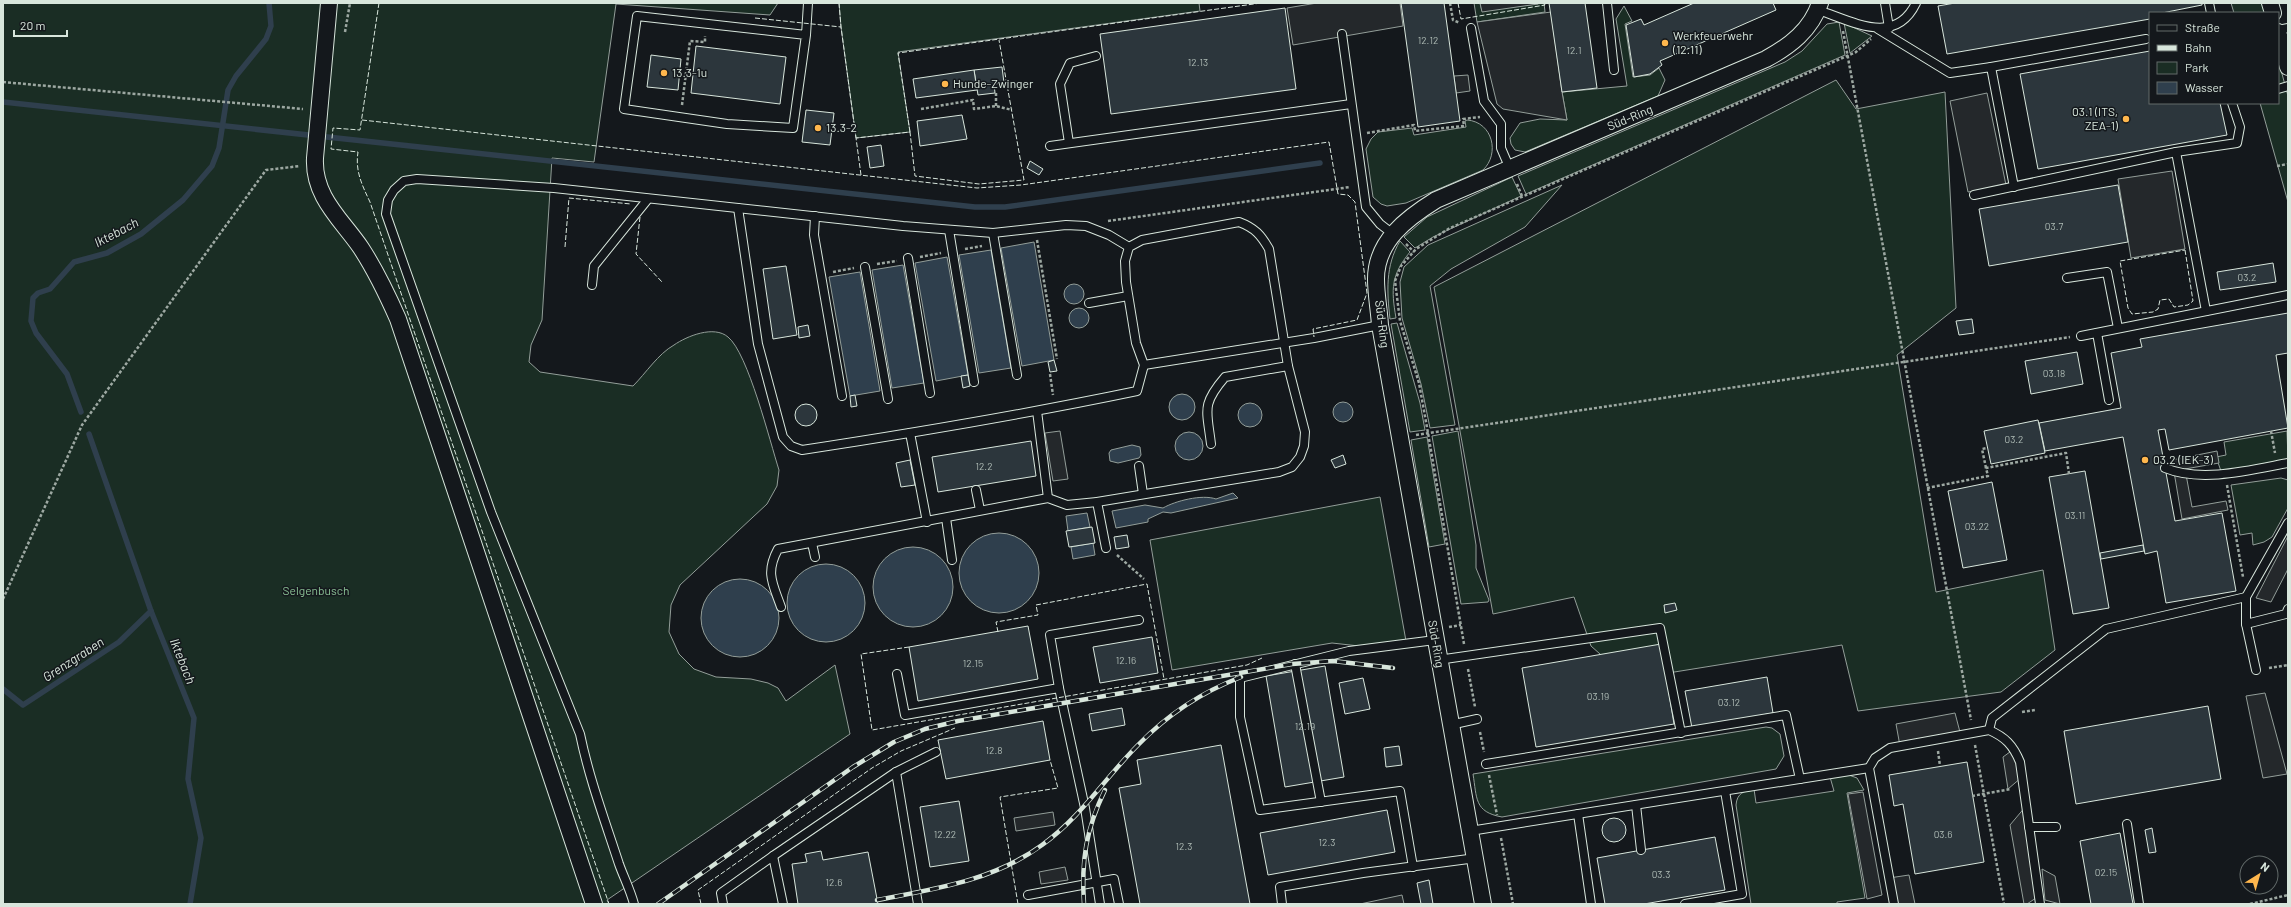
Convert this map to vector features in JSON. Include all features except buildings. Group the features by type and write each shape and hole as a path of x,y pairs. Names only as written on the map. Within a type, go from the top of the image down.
{"street":[{"path":"329,3 315,162 325,202 361,248 382,281 398,319 594,904"},
{"name":"Süd-Ring","path":"1483,904 1476,858 1438,660 1380,325 1376,278 1380,256 1393,234 1403,222 1436,200 1766,59 1795,40 1806,29 1819,7"},
{"path":"2279,35 2288,67"}],"lane":[{"path":"806,35 637,16 624,109 727,124 793,128 806,35 808,3"},
{"path":"1607,3 1614,70"},
{"path":"1885,3 1889,28"},
{"path":"1878,29 1889,28 1905,18 1916,3"},
{"path":"1819,7 1840,17 1878,29 1950,73 2146,39"},
{"path":"1471,28 1484,101 1501,124 1501,148 1510,169"},
{"path":"1342,34 1366,207 1380,224 1393,234"},
{"path":"1069,143 1060,84 1070,63 1096,56"},
{"path":"1991,67 2014,187"},
{"path":"1050,146 1351,104"},
{"path":"1974,195 2176,152 2237,143 2240,127 2232,104"},
{"path":"2176,152 2206,311"},
{"path":"634,904 629,885 620,866 585,758 580,734 491,512 386,214 388,200 394,190 404,181 417,178 554,188 949,230 993,233 1066,225 1086,226 1109,235 1129,247"},
{"path":"592,285 594,266 648,199"},
{"path":"738,208 758,344 783,437 791,446 802,450 910,433 1055,408 1137,391 1144,365 1136,343 1128,296 1125,261 1129,247 1142,240 1227,223 1239,222 1253,227 1261,235 1269,249 1286,342 1288,366 1305,432 1304,446 1300,458 1292,467 1279,472 1097,502 1067,505 1048,498 778,549 771,562 770,576 781,607"},
{"path":"816,216 814,235 842,396"},
{"path":"949,230 974,382"},
{"path":"993,233 1017,375"},
{"path":"908,258 930,393"},
{"path":"865,267 888,399"},
{"path":"2068,278 2107,272 2118,328"},
{"path":"2081,336 2288,295"},
{"path":"1089,303 1128,296"},
{"path":"1144,365 1380,325"},
{"path":"2097,333 2109,400"},
{"path":"1212,444 1207,409 1209,397 1225,377 1288,366"},
{"path":"1037,411 1048,498"},
{"path":"910,433 927,522"},
{"path":"2165,468 2174,472 2225,474 2288,463"},
{"path":"1139,466 1143,494"},
{"path":"976,490 980,510"},
{"path":"1097,502 1106,548"},
{"path":"946,518 952,560"},
{"path":"2256,670 2246,624 2246,597 2288,523"},
{"path":"812,543 815,557"},
{"path":"1989,730 1992,718 2106,629 2246,597"},
{"path":"2246,624 2286,614 2288,609"},
{"path":"1100,904 1098,882 1059,688 1050,635 1139,620"},
{"path":"1438,660 1660,628 1681,734"},
{"path":"1414,867 1400,791 1260,810 1240,717 1240,678 1349,651 1435,640"},
{"path":"1295,664 1321,802"},
{"path":"897,674 904,715 1059,688"},
{"path":"1486,764 1681,734 1786,715 1800,779"},
{"path":"1450,725 1477,719"},
{"path":"1894,904 1869,768 1875,758 1890,748 1974,734 1989,730 2003,737 2014,749 2020,762 2040,904"},
{"path":"723,904 721,893 896,772 936,752"},
{"path":"1470,831 1869,768"},
{"path":"896,772 918,904"},
{"path":"1685,904 1742,894 1725,791"},
{"path":"1636,805 1640,850"},
{"path":"1578,814 1591,904"},
{"path":"2127,824 2139,904"},
{"path":"2029,827 2056,828"},
{"path":"773,856 782,904"},
{"path":"1282,904 1280,888 1476,858"},
{"path":"1028,895 1114,879 1119,904"}],"path":[{"path":"1450,3 1453,20 1471,28"},
{"path":"1840,17 1974,734 2004,904"},
{"path":"681,117 690,41 705,42 707,24"},
{"path":"1513,904 1500,826 1477,719 1419,383 1400,321 1395,281 1401,266 1416,249 1450,228 1856,52 1872,38 1878,29"},
{"path":"3,82 228,104"},
{"path":"996,92 996,106"},
{"path":"920,109 973,100 974,109 996,106 1012,110"},
{"path":"1355,135 1414,125 1415,131 1464,126 1463,119 1479,117 1501,124"},
{"path":"3,599 82,425 266,170 315,162"},
{"path":"2277,166 2288,164"},
{"path":"1086,226 1102,221 1231,202 1363,186"},
{"path":"1037,237 1057,359"},
{"path":"821,274 995,244"},
{"path":"1428,432 2081,336"},
{"path":"1050,374 1055,408"},
{"path":"2271,431 2277,465"},
{"path":"1927,488 1988,476 1982,449 1987,448"},
{"path":"1986,468 2066,453 2069,474"},
{"path":"2225,474 2246,597"},
{"path":"1106,548 1144,579"},
{"path":"2256,670 2288,665"},
{"path":"1972,796 2023,787"},
{"path":"2250,904 2288,895"}],"green space":[{"name":"Selgenbusch","path":"3,3 778,3 770,15 616,4 594,162 552,158 542,320 531,345 529,362 540,372 633,386 663,353 679,342 693,335 715,332 728,337 736,346 751,379 758,399 779,470 777,486 767,504 680,585 671,605 669,632 679,654 694,669 716,677 751,679 768,683 778,688 786,701 835,665 850,734 607,900 609,904 3,904"},
{"path":"839,3 1199,3 1200,11 898,52 910,132 856,138"},
{"path":"1474,3 1480,3 1482,11 1544,3 1545,12 1477,22"},
{"path":"2231,3 2263,3 2265,12 2234,12"},
{"path":"1624,6 1632,21 1625,24 1633,77 1650,75 1659,68 1665,80 1658,96 1525,152 1515,150 1511,144 1510,138 1520,123 1540,119 1567,120 1562,92 1627,86 1616,19"},
{"path":"1839,22 1845,55 1526,194 1518,176 1785,62 1802,51 1827,24"},
{"path":"1844,23 1872,36 1850,53"},
{"path":"2279,63 2288,96 2288,202 2260,104 2279,104"},
{"path":"1836,80 1856,109 1945,92 1956,308 1897,355 1936,592 2043,570 2055,650 2001,692 1858,711 1842,645 1662,674 1609,662 1591,646 1574,597 1493,614 1434,287"},
{"path":"1465,121 1476,122 1483,126 1488,132 1491,140 1491,156 1483,170 1406,203 1387,206 1381,204 1373,197 1366,149 1371,139 1378,132 1412,128 1414,135 1466,127"},
{"path":"1512,177 1521,196 1433,237 1415,248 1404,237 1427,217"},
{"path":"1562,185 1525,227 1451,269 1430,286 1455,425 1430,428 1421,384 1402,318 1400,282 1404,267 1428,245"},
{"path":"1400,241 1410,252 1396,275 1393,299 1396,318 1390,319 1388,299 1389,270 1395,250"},
{"path":"1397,323 1420,403 1425,430 1410,432 1391,324"},
{"path":"1458,431 1476,545 1476,568 1489,600 1488,602 1461,604 1432,436"},
{"path":"2287,431 2288,460 2221,471 2216,457 2226,455 2224,442"},
{"path":"1427,437 1445,544 1429,547 1411,440"},
{"path":"2281,478 2288,480 2288,508 2272,537 2264,542 2253,545 2252,533 2240,535 2231,485"},
{"path":"1380,497 1406,641 1368,647 1332,643 1172,670 1150,540"},
{"path":"1766,727 1772,728 1780,734 1784,756 1776,769 1502,817 1486,812 1478,803 1473,774"},
{"path":"1846,774 1857,778 1864,790 1847,793 1865,898 1837,902 1837,904 1751,904 1736,805 1739,795 1754,789 1756,803 1834,791 1830,777"}],"shaded area":[{"path":"1317,3 1400,3 1403,26 1293,45 1287,8"},
{"path":"1480,3 1538,3 1538,4 1482,12"},
{"path":"1551,12 1567,120 1503,109 1497,104 1477,22"},
{"path":"1468,75 1470,91 1456,93 1454,76"},
{"path":"1987,93 2006,185 1968,192 1950,101"},
{"path":"2172,171 2185,249 2131,258 2118,179"},
{"path":"1060,431 1068,479 1053,481 1045,433"},
{"path":"2217,451 2219,463 2185,469 2192,507 2226,501 2228,510 2182,519 2172,460"},
{"path":"2288,536 2288,569 2271,602 2256,598"},
{"path":"2265,693 2287,774 2263,778 2246,696"},
{"path":"1955,713 1961,736 1900,746 1896,724"},
{"path":"2014,749 2022,777 2008,789 2003,757"},
{"path":"1863,792 1882,895 1867,899 1848,794"},
{"path":"2026,806 2039,896 2027,904 2024,904 2010,825"},
{"path":"1053,812 1055,825 1016,831 1014,818"},
{"path":"1065,867 1068,880 1041,884 1039,872"},
{"path":"2042,869 2055,876 2060,904 2045,900"},
{"path":"1909,875 1915,904 1894,904 1889,878"},
{"path":"1402,895 1404,904 1360,904"}],"water":[{"path":"1034,242 1054,360 1022,366 1001,248"},
{"path":"991,250 1011,368 979,373 959,255"},
{"path":"947,257 968,375 936,381 915,263"},
{"path":"903,265 924,383 892,388 872,270"},
{"path":"860,272 880,391 850,396 829,277"},
{"path":"1074,284 1081,287 1084,294 1081,301 1074,304 1067,301 1064,294 1067,287"},
{"path":"1079,308 1086,311 1089,318 1086,325 1079,328 1072,325 1069,318 1072,311"},
{"path":"1182,394 1191,398 1195,407 1191,416 1182,420 1173,416 1169,407 1173,398"},
{"path":"1343,402 1350,405 1353,412 1350,419 1343,422 1336,419 1333,412 1336,405"},
{"path":"1250,403 1255,404 1261,410 1261,420 1255,426 1250,427 1245,426 1239,420 1238,415 1239,410 1245,404"},
{"path":"1189,432 1199,436 1203,446 1199,456 1189,460 1179,456 1175,446 1179,436"},
{"path":"1132,445 1140,447 1141,455 1139,458 1118,463 1110,461 1109,453 1111,450"},
{"path":"1233,493 1238,498 1171,513 1163,512 1148,519 1148,522 1116,528 1112,511 1145,505 1163,508 1189,499 1204,497 1216,499"},
{"path":"1087,513 1090,527 1068,531 1066,516"},
{"path":"999,533 1014,536 1027,545 1036,558 1039,573 1036,588 1027,601 1014,610 999,613 984,610 971,601 962,588 959,573 962,558 971,545 984,536"},
{"path":"1093,543 1095,555 1073,559 1071,547"},
{"path":"913,547 928,550 941,559 950,572 953,587 950,602 941,615 928,624 913,627 898,624 885,615 876,602 873,587 876,572 885,559 898,550"},
{"path":"818,564 834,564 848,570 859,581 865,595 865,611 859,625 848,636 834,642 818,642 804,636 793,625 787,611 787,595 793,581 804,570"},
{"path":"732,579 748,579 762,585 773,596 779,610 779,626 773,640 762,651 748,657 732,657 718,651 707,640 701,626 701,610 707,596 718,585"}],"waterway":[{"name":"Iktebach","path":"81,412 67,374 36,333 31,321 33,298 38,293 50,289 74,262 107,253 141,234 183,200 212,166 219,148 228,90 236,76 266,39 271,26 269,3"},
{"path":"3,102 975,207 1005,207 1320,163"},
{"name":"Iktebach","path":"89,434 151,611 194,718 188,779 201,838 190,904"},
{"name":"Grenzgraben","path":"3,689 23,705 119,642 151,611"}],"railway":[{"path":"658,904 853,767 894,742 925,729 958,721 1292,664 1333,661 1393,668"},
{"path":"877,900 962,882 1004,867 1023,857 1042,845 1069,822 1126,758 1161,723 1199,697 1241,677"},
{"path":"1084,904 1083,874 1086,846 1093,818 1105,790"}],"fence":[{"path":"379,3 360,130 333,128 331,149 358,152 358,172 364,190 370,202 609,904"},
{"path":"839,3 856,138"},
{"path":"910,132 898,53 1261,3"},
{"path":"1458,3 1461,19 1545,5 1544,3"},
{"path":"755,18 841,27"},
{"path":"861,175 856,138 910,132 915,176 979,184 1024,180 999,40"},
{"path":"362,120 977,188 1021,185 1329,142 1338,194 1348,195 1355,202 1367,293 1357,320 1313,329 1314,337"},
{"path":"565,247 569,198 631,204"},
{"path":"640,217 636,254 662,282"},
{"path":"2185,250 2193,301 2188,305 2174,307 2169,299 2160,300 2158,309 2153,312 2132,314 2128,308 2120,261 2185,250"},
{"path":"998,632 996,622 1038,615 1036,605 1147,584 1164,679"},
{"path":"909,647 861,654 872,730 1247,665 1262,658"},
{"path":"701,904 698,890 872,768 901,751 955,728"},
{"path":"1018,904 1000,797 1058,788 1050,760"}],"place":[{"name":"Werkfeuerwehr (12.11)","path":"1665,43"},
{"name":"13.3-1u","path":"664,73"},
{"name":"Hunde-Zwinger","path":"945,84"},
{"name":"03.1 (ITS, ZEA-1)","path":"2126,119"},
{"name":"13.3-2","path":"818,128"},
{"name":"03.2 (IEK-3)","path":"2145,460"}]}
